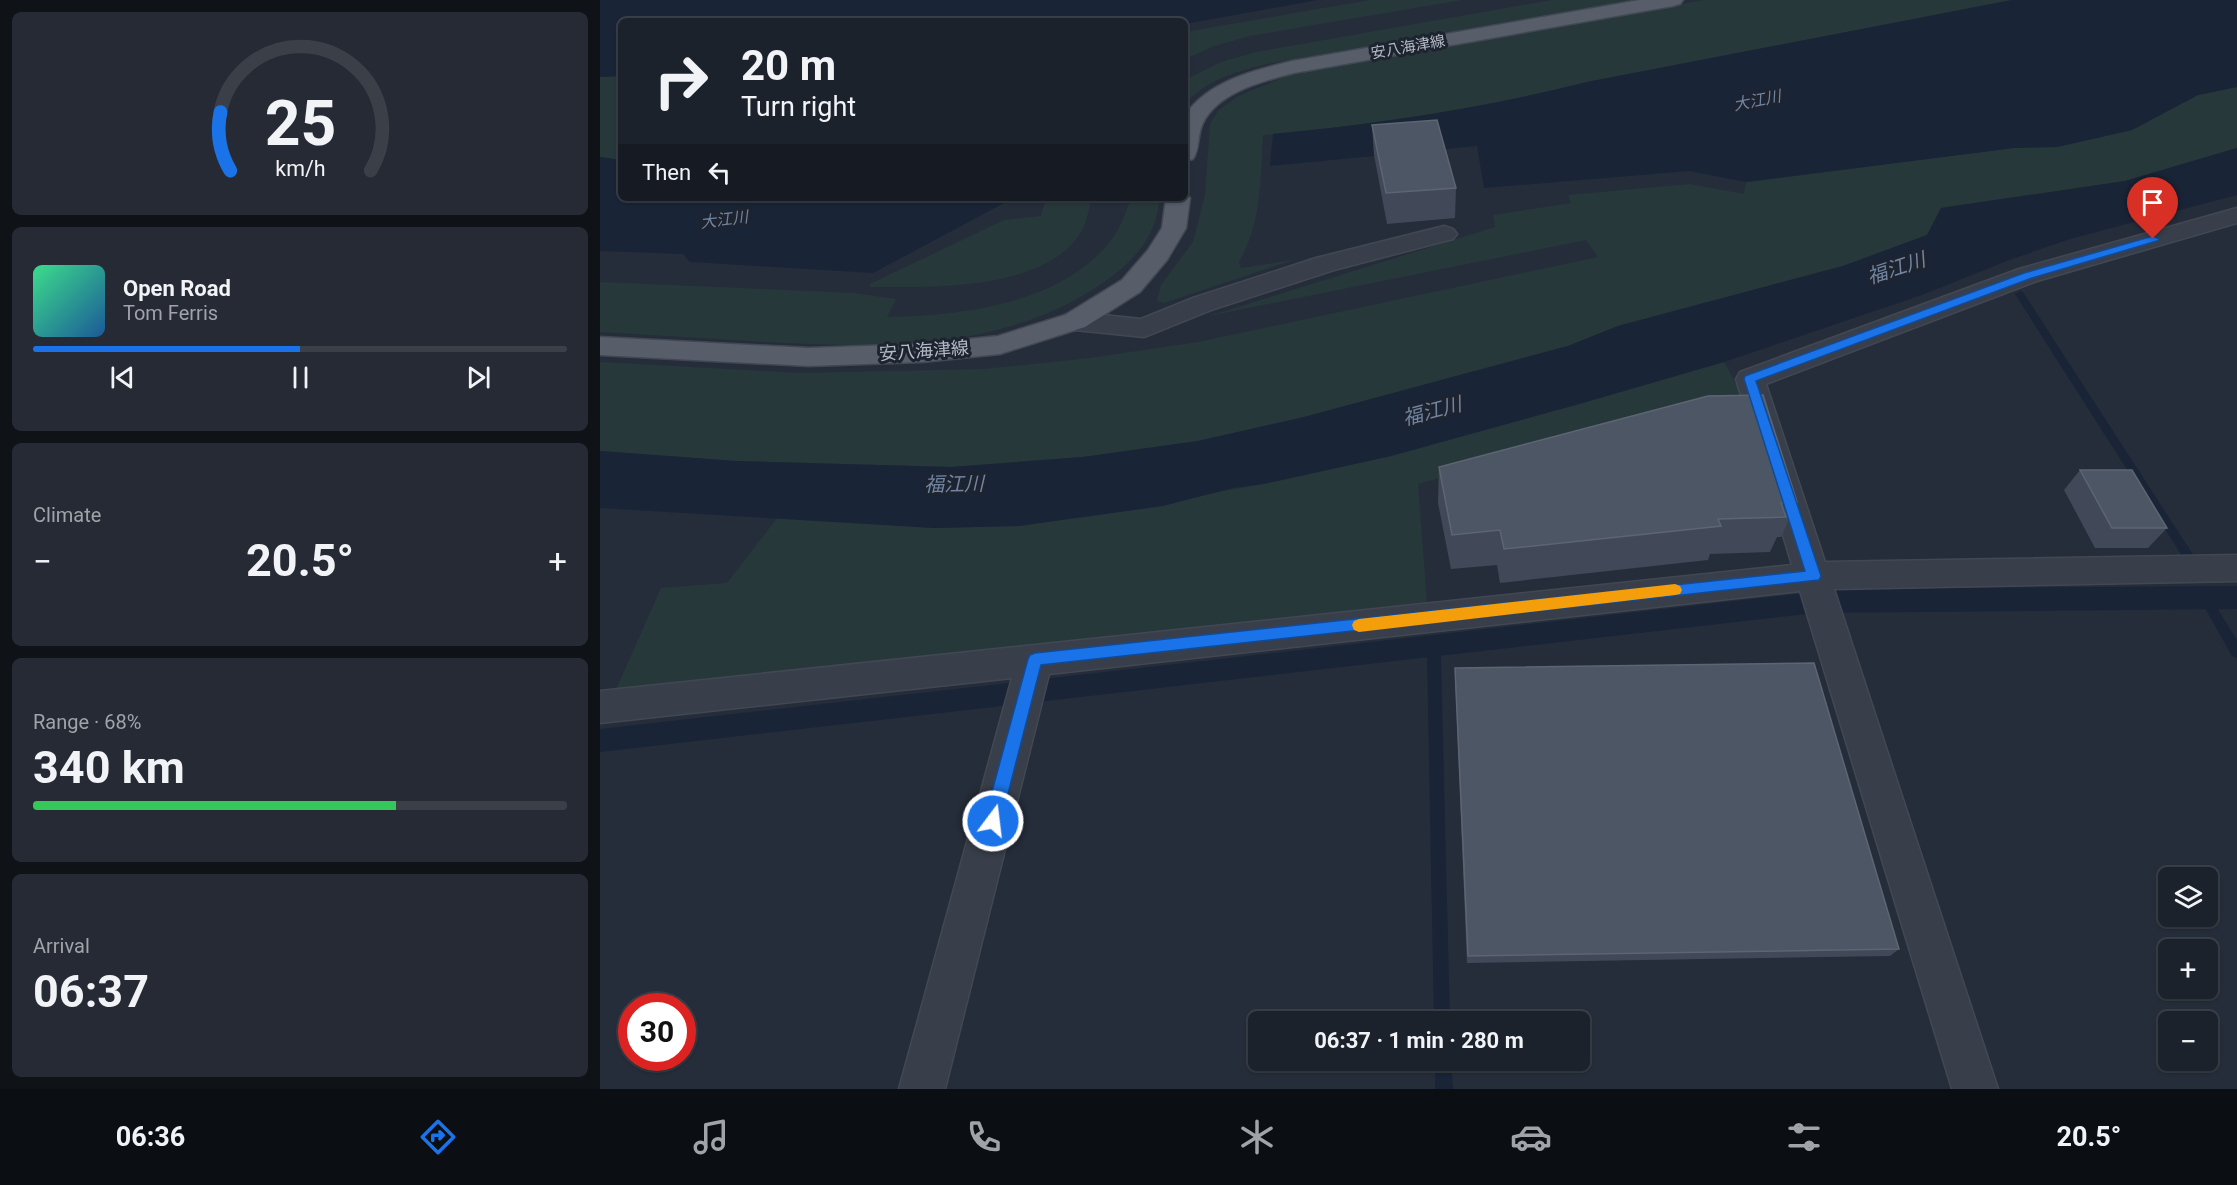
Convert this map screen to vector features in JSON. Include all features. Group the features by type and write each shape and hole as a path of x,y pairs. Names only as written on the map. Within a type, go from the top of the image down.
{"main road":[{"name":"安八海津線","path":"1188,134 1196,115 1209,103 1245,80 1292,67 1672,0"},
{"name":"安八海津線","path":"600,346 808,357 922,353 1000,345 1075,321 1131,286 1158,254 1174,228 1178,201"}],"street":[{"path":"1975,1089 1750,379 2028,275 2237,215"},
{"path":"1075,321 1144,328 1202,304 1325,264 1444,234"},
{"path":"600,707 1030,680 1819,594 2237,568"},
{"path":"922,1089 1030,680"}],"shaded area":[{"path":"1370,0 1462,0 1250,36 1214,46 1188,58 1188,31"},
{"path":"1552,0 1634,0 1267,64 1212,82 1188,101 1188,78 1221,62 1256,52"},
{"path":"1704,0 2012,0 1587,82 1467,108 1386,121 1263,135 1256,216 1247,247 1239,262 1241,268 1293,260 1164,303 1157,301 1161,285 1193,242 1205,195 1210,124 1218,111 1238,96 1305,69"},
{"path":"618,76 618,160 600,157 600,77"},
{"path":"2237,87 2237,148 2125,181 1941,208 1927,235 1843,266 1618,326 1568,346 1304,417 1198,441 1083,457 951,467 736,461 600,451 600,362 799,373 984,369 1090,358 1198,342 1598,257 1586,240 1209,316 1495,227 1493,215 1571,203 1568,195 1690,184 1744,194 1746,182 2014,148 2057,147 2132,130 2198,95"},
{"path":"1045,201 1091,201 1083,229 1066,250 1043,265 1016,275 986,282 924,287 870,287 870,284 1004,220 1041,216"},
{"path":"1130,201 1159,201 1150,233 1139,251 1125,266 1101,284 1061,307 1020,323 976,335 931,341 839,345 600,332 600,282 854,293 896,299 887,317 945,314 976,309 1036,293 1064,280 1088,264 1109,243 1122,222"},
{"path":"1724,362 1741,393 1418,484 1427,603 614,694 661,588 727,583 778,517 934,528 1019,526 1264,484 1391,456"}],"water":[{"path":"600,0 1318,0 1188,23 1188,18 618,18 618,76 600,77"},
{"name":"大江川","path":"2012,0 2237,0 2237,87 2198,95 2132,130 2057,147 2014,148 1746,182 1689,171 1484,188 1477,146 1270,166 1273,134 1392,120 1470,107 1587,82"},
{"name":"福江川","path":"2237,148 2237,195 2070,239 2012,259 1922,295 1724,362 1391,456 1263,484 1233,488 1163,506 1019,526 934,528 600,508 600,451 736,461 951,467 1083,457 1198,441 1304,417 1568,346 1618,326 1843,266 1927,235 1941,208 2125,181"},
{"name":"大江川","path":"600,157 618,160 618,201 1015,201 1006,202 873,273 690,262 683,254 600,251"},
{"path":"2237,586 2237,609 1815,613 600,752 600,729 1842,589"}],"building":[{"path":"1437,120 1456,188 1386,193 1372,125"},
{"path":"1763,395 1797,502 1781,503 1786,517 1718,519 1721,526 1504,549 1500,530 1452,535 1439,467 1708,396"},
{"path":"2080,470 2132,470 2167,528 2112,528"},
{"path":"1814,663 1899,949 1468,956 1455,668"}],"waterway":[{"path":"2020,294 2188,556"},
{"path":"2212,610 2237,652"},
{"path":"1434,657 1442,1011"},
{"path":"1443,1071 1444,1089"}],"slow traffic":[{"path":"1359,625 1675,590"}],"route":[{"path":"993,821 1035,659 1814,576 1750,379 2028,275 2153,239"}]}
